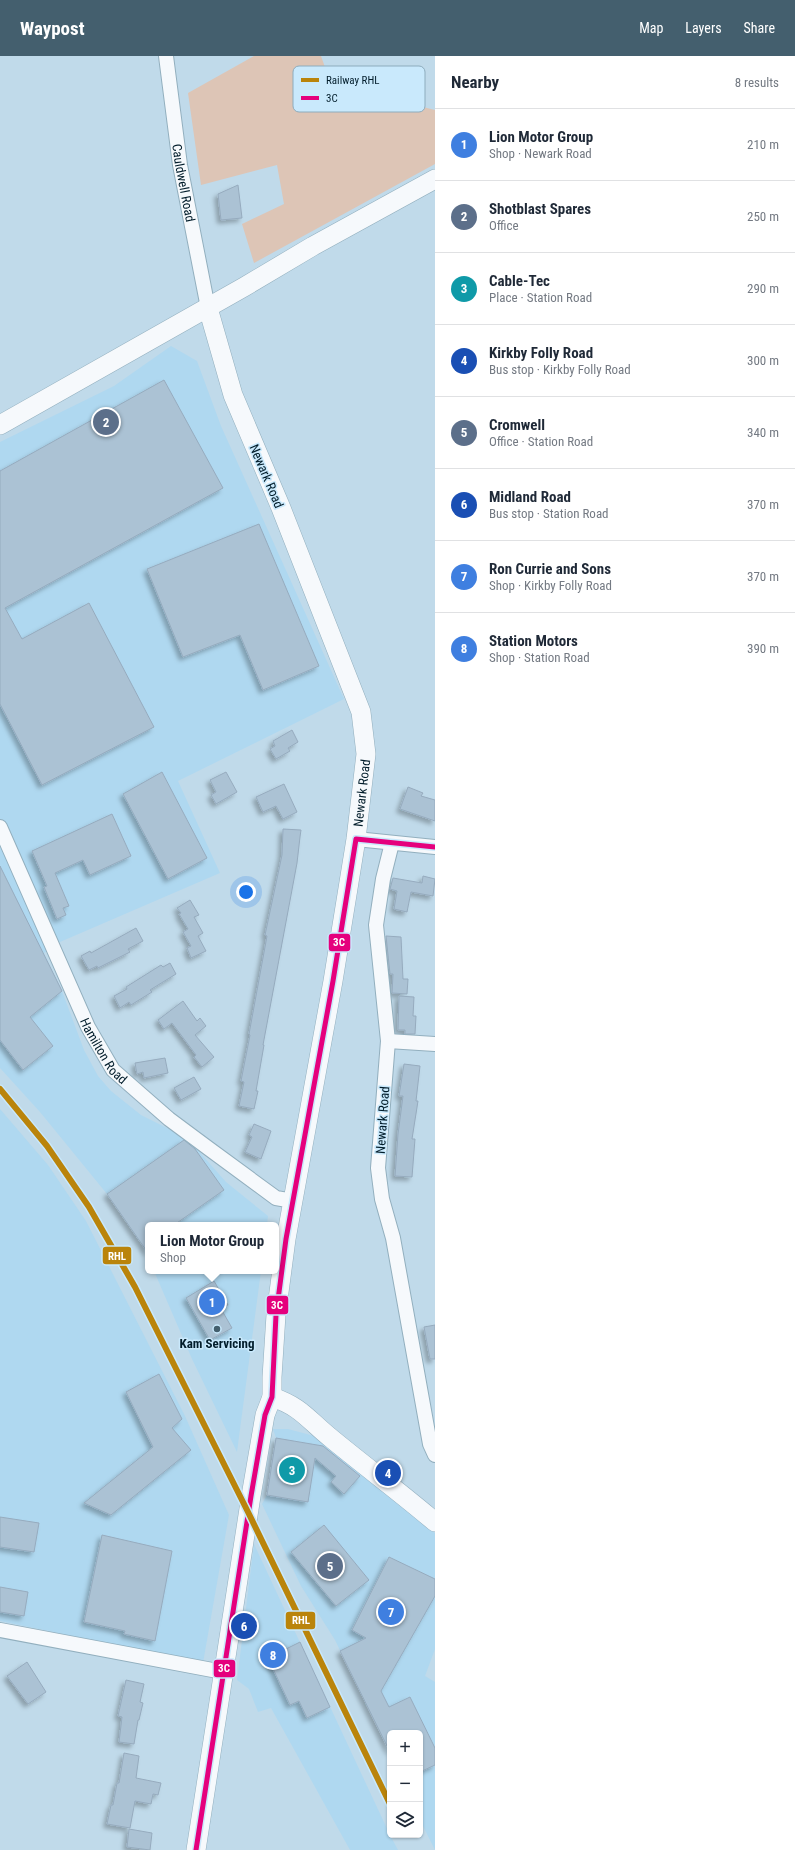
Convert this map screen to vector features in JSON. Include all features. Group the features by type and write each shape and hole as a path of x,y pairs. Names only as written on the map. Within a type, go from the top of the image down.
{"main road":[{"path":"0,425 208,308 313,246 435,179"},
{"name":"Newark Road","path":"208,308 233,395 281,508 361,712 366,754 356,839 286,1239 276,1316 272,1397"},
{"path":"196,1850 265,1415 272,1397 288,1402 299,1408 330,1438 435,1522"}],"street":[{"name":"Cauldwell Road","path":"166,56 181,172 208,308"},
{"name":"Hamilton Road","path":"0,827 88,1027 113,1070 169,1119 276,1198 293,1201"},
{"path":"356,839 435,847"},
{"name":"Newark Road","path":"392,842 383,879 376,925 388,1041 378,1168 382,1199 393,1238 430,1444 435,1455"},
{"path":"388,1041 435,1044"},
{"path":"0,1630 224,1672"}],"shaded area":[{"path":"254,56 321,56 325,66 293,66 293,112 425,112 425,108 435,110 435,164 254,263 242,224 284,204 277,165 201,185 188,93"},
{"path":"171,346 197,361 221,426 344,699 178,781 220,873 60,942 44,953 62,991 84,1050 98,1076 111,1091 141,1115 187,1138 226,1182 268,1216 267,1222 145,1222 145,1250 107,1194 40,1112 0,1068 0,442 114,386"},
{"path":"0,1109 48,1165 86,1221 185,1416 229,1515 203,1663 0,1621"},
{"path":"155,1274 261,1274 237,1452 192,1359"},
{"path":"273,1429 288,1429 318,1437 365,1473 435,1533 435,1649 425,1676 435,1682 435,1850 423,1826 423,1730 387,1730 387,1746 335,1640 301,1586 262,1504 267,1495 276,1438"},
{"path":"254,1544 387,1829 387,1838 392,1838 398,1850 350,1850 271,1708 258,1712 249,1689 237,1680"}],"building":[{"path":"238,185 242,218 221,220 218,194"},
{"path":"164,380 223,488 5,608 22,639 89,603 154,727 42,785 0,704 0,471"},
{"path":"259,524 319,666 263,690 240,635 183,657 147,569"},
{"path":"292,730 298,742 288,748 290,751 276,759 270,749 275,746 273,741"},
{"path":"162,772 207,858 168,879 123,794"},
{"path":"226,772 237,792 216,804 211,795 216,792 210,780"},
{"path":"284,784 297,812 283,819 276,806 263,812 256,797"},
{"path":"408,787 423,793 421,796 435,800 435,821 400,809"},
{"path":"112,814 131,856 90,875 83,860 55,873 69,906 63,908 66,915 57,919 44,887 47,886 32,851"},
{"path":"283,829 301,830 297,863 263,1045 256,1091 258,1091 254,1109 239,1106 244,1082 241,1081 267,936 265,935 282,855"},
{"path":"0,866 62,991 30,1017 53,1046 23,1070 0,1040"},
{"path":"423,876 435,879 433,896 411,892 407,912 394,909 397,891 390,889 393,878 422,883"},
{"path":"190,900 199,915 194,917 203,933 198,936 206,951 191,958 187,948 191,946 183,932 188,929 179,914 181,913 177,908"},
{"path":"136,928 143,941 128,949 130,952 98,968 97,966 89,970 81,956 90,951 91,953"},
{"path":"386,936 401,937 403,979 408,979 407,994 392,993 393,974 390,974"},
{"path":"170,963 176,974 150,990 152,992 131,1005 129,1002 120,1008 114,996 127,989 126,987 161,965 163,967"},
{"path":"399,996 414,997 413,1016 416,1016 415,1034 405,1034 405,1030 398,1030"},
{"path":"183,1001 197,1021 200,1018 206,1026 195,1035 214,1057 202,1067 194,1057 196,1055 172,1023 164,1029 158,1020"},
{"path":"165,1058 168,1073 144,1078 143,1072 137,1074 135,1063"},
{"path":"404,1064 420,1066 416,1101 418,1101 412,1139 415,1139 412,1177 395,1176 403,1096 399,1096"},
{"path":"194,1077 201,1089 181,1100 174,1088"},
{"path":"254,1124 271,1131 261,1159 245,1152 252,1137 249,1135"},
{"path":"184,1140 195,1149 224,1190 178,1222 145,1222 145,1249 107,1194"},
{"path":"214,1281 228,1305 220,1307 232,1328 210,1340 186,1298"},
{"path":"435,1325 435,1359 430,1359 424,1327"},
{"path":"159,1374 182,1419 172,1428 191,1450 111,1515 84,1503 153,1447 126,1392"},
{"path":"276,1438 323,1446 360,1476 344,1494 331,1482 336,1476 315,1458 308,1502 267,1495"},
{"path":"0,1517 39,1523 34,1552 0,1547"},
{"path":"324,1525 369,1580 336,1606 291,1552"},
{"path":"102,1535 172,1551 155,1641 124,1634 125,1631 84,1622"},
{"path":"389,1557 435,1579 435,1596 381,1691 389,1707 410,1697 435,1748 435,1765 423,1771 423,1730 387,1730 387,1746 340,1651 366,1638 352,1630"},
{"path":"0,1587 28,1592 24,1616 0,1612"},
{"path":"300,1642 330,1707 307,1718 299,1701 290,1705 268,1658"},
{"path":"27,1662 46,1692 28,1704 7,1676"},
{"path":"126,1680 144,1684 140,1702 143,1703 138,1720 134,1744 119,1742 122,1717 118,1716"},
{"path":"124,1753 139,1756 136,1778 161,1783 158,1795 153,1794 151,1804 135,1801 130,1828 107,1824 111,1805 113,1805 117,1783 119,1783"},
{"path":"129,1829 152,1833 150,1850 127,1847"}],"rail line":[{"name":"RHL","path":"0,1089 47,1146 89,1207 135,1287 248,1512 389,1802"}],"transit line":[{"name":"3C","path":"196,1850 251,1496 265,1415 272,1397 276,1315 286,1239 333,981 356,839 435,847"}],"place":[{"name":"Shotblast Spares","path":"106,422"},
{"name":"Lion Motor Group","path":"212,1302"},
{"name":"Kam Servicing","path":"217,1329"},
{"name":"Cable-Tec","path":"292,1470"},
{"name":"Kirkby Folly Road","path":"388,1473"},
{"name":"Cromwell","path":"330,1566"},
{"name":"Ron Currie and Sons","path":"391,1612"},
{"name":"Midland Road","path":"244,1626"},
{"name":"Station Motors","path":"273,1655"}]}
